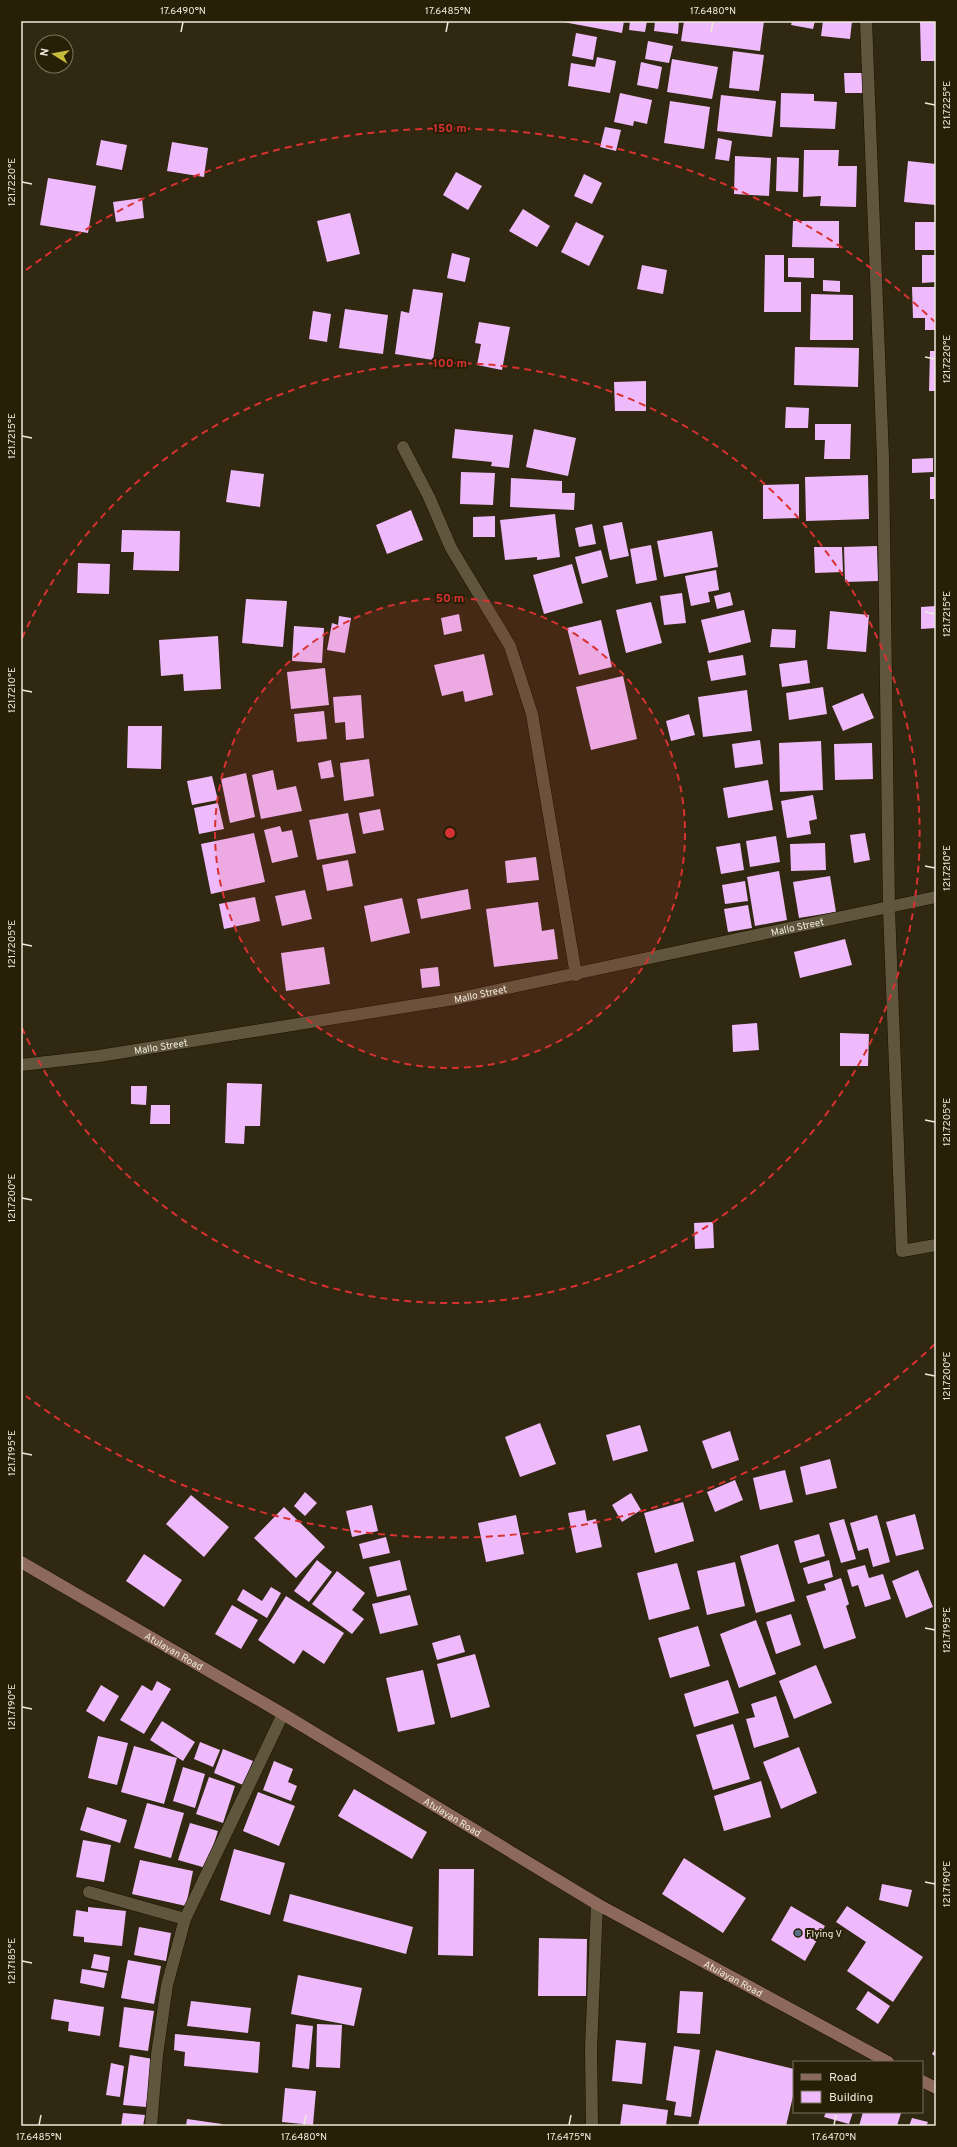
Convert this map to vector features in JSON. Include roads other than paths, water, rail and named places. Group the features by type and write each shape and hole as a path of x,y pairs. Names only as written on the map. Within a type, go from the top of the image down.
{"main road":[{"name":"Atulayan Road","path":"21,1562 283,1714 597,1904 886,2061"},
{"path":"923,2082 936,2088"}],"street":[{"path":"866,21 883,458 889,908 902,1251 936,1245"},
{"path":"403,447 429,497 451,548 510,646 515,661 532,714 576,975"},
{"name":"Mallo Street","path":"21,1065 99,1056 452,999 576,975 936,898"},
{"path":"151,2126 157,2055 167,1985 185,1919 283,1714"},
{"path":"89,1892 185,1919"},
{"path":"592,2126 592,2049 597,1904"}],"place":[{"name":"Flying V","path":"798,1933"}]}
